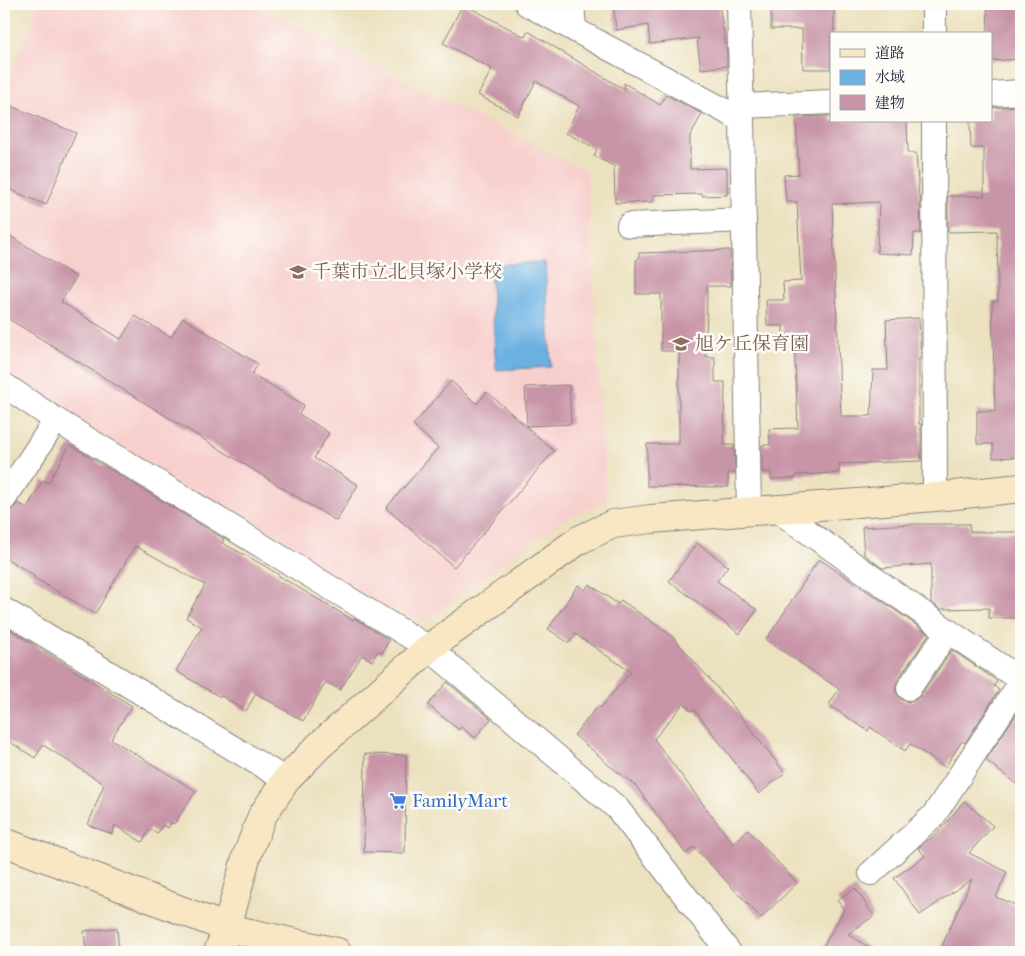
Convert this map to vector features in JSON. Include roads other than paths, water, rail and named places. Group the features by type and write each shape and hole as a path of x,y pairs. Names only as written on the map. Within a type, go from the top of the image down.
{"street":[{"path":"527,4 742,113 830,102"},
{"path":"572,4 574,28"},
{"path":"739,4 749,511"},
{"path":"934,4 934,32"},
{"path":"992,94 1021,92"},
{"path":"934,122 935,497"},
{"path":"629,225 744,220"},
{"path":"4,386 56,420 429,648 617,808 729,952"},
{"path":"4,500 56,420"},
{"path":"223,940 246,858 262,816 286,780 319,746 429,648 580,540 613,524 651,519 935,497 1021,488"},
{"path":"777,510 1021,681 934,815 871,873"},
{"path":"4,610 286,780"},
{"path":"909,688 948,631"},
{"path":"4,842 223,940 337,952"}],"water":[{"path":"545,262 551,367 496,370 490,265"}],"place":[{"name":"千葉市立北貝塚小学校","path":"298,272"},
{"name":"旭ケ丘保育園","path":"681,344"},
{"name":"FamilyMart","path":"398,801"}]}
